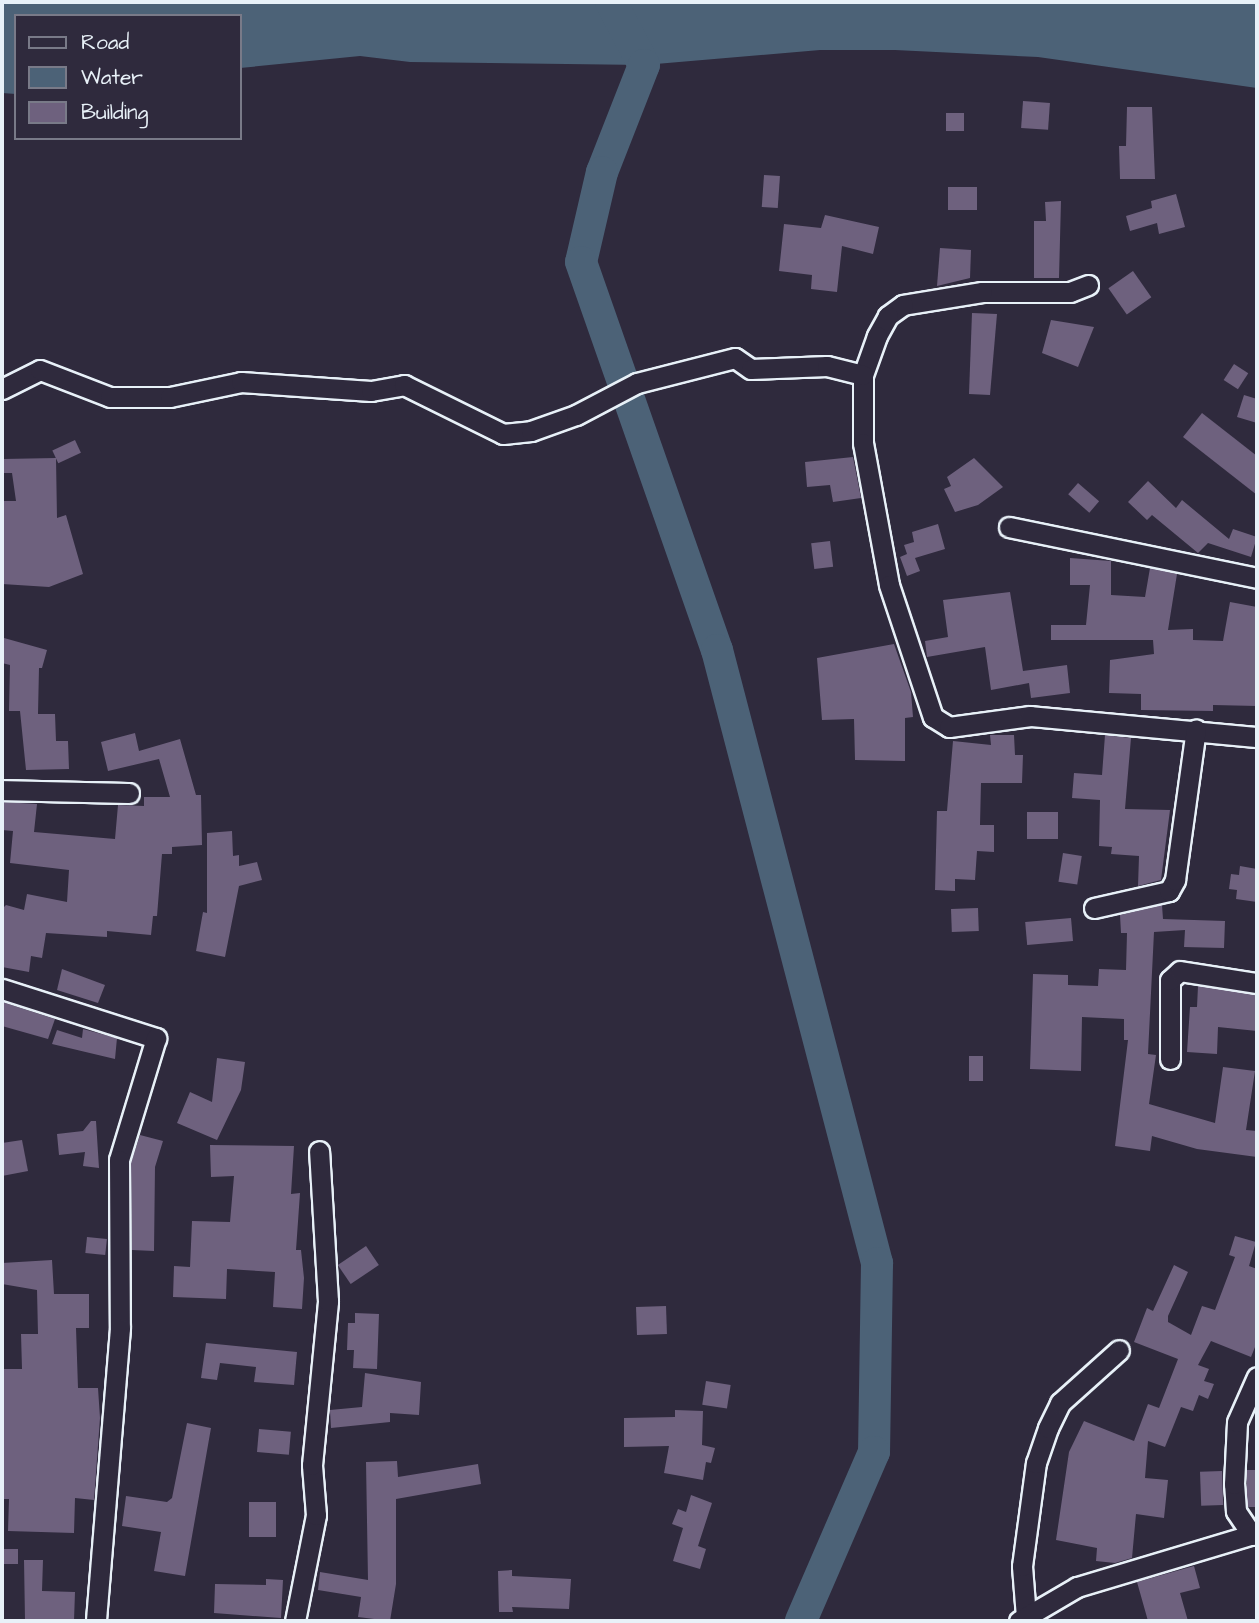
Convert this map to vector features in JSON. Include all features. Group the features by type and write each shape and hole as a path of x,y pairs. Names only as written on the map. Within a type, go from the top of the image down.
{"street":[{"path":"1088,285 1070,292 982,292 903,305 888,316 877,336 863,375 863,443 874,516 889,585 933,717 949,727 1030,716 1196,729 1257,737"},
{"path":"2,389 40,370 110,397 170,397 241,382 371,391 404,385 503,434 531,431 576,415 637,383 691,366 735,358 751,369 827,366 863,375"},
{"path":"1009,527 1257,578"},
{"path":"1094,908 1169,891 1175,880 1196,729"},
{"path":"2,790 129,793"},
{"path":"1170,1059 1170,980 1180,971 1257,983"},
{"path":"2,989 156,1038 119,1160 120,1328 96,1621"},
{"path":"296,1621 316,1516 312,1465 328,1312 319,1151"},
{"path":"1022,1619 1022,1566 1036,1463 1048,1428 1060,1403 1119,1350"},
{"path":"1022,1619 1077,1587 1255,1534 1236,1511 1234,1484 1237,1422 1257,1377"}],"water":[{"path":"2,2 1257,2 1257,88 1038,57 895,50 820,50 644,65 410,62 360,56 242,68 242,14 14,14 14,94 2,93"}],"building":[{"path":"1023,101 1050,103 1048,130 1021,128"},
{"path":"1127,107 1152,107 1155,179 1120,179 1119,146 1126,146"},
{"path":"946,113 964,113 964,131 946,131"},
{"path":"764,175 780,176 778,208 762,207"},
{"path":"948,187 977,187 977,210 948,210"},
{"path":"1176,194 1185,227 1159,234 1157,223 1130,231 1126,216 1152,208 1151,201"},
{"path":"1061,201 1059,278 1034,278 1034,221 1046,221 1045,202"},
{"path":"825,215 879,227 873,254 842,246 837,292 811,289 812,275 779,271 784,224 821,228"},
{"path":"940,248 971,250 970,278 937,286"},
{"path":"1133,271 1151,297 1127,314 1108,288"},
{"path":"972,313 997,314 990,395 969,394"},
{"path":"1051,320 1094,327 1078,367 1042,353"},
{"path":"1234,364 1248,373 1238,389 1224,380"},
{"path":"1244,395 1257,399 1257,423 1237,417"},
{"path":"1202,413 1257,456 1257,495 1183,437"},
{"path":"75,440 81,453 58,463 52,451"},
{"path":"853,457 861,498 833,502 830,485 807,487 805,462"},
{"path":"56,458 57,518 66,515 83,574 49,587 2,584 2,501 16,501 12,473 4,473 3,459"},
{"path":"974,458 1003,487 978,505 955,512 944,489 951,486 947,477"},
{"path":"1148,481 1176,508 1182,500 1229,539 1233,529 1257,537 1251,557 1208,543 1198,553 1152,515 1147,520 1128,502"},
{"path":"1078,483 1099,501 1089,513 1068,494"},
{"path":"938,524 945,549 915,558 920,571 907,576 900,557 907,554 904,545 914,542 912,532"},
{"path":"830,541 833,567 814,569 811,543"},
{"path":"1070,558 1111,561 1111,595 1145,597 1150,568 1177,574 1168,630 1193,629 1193,640 1223,641 1230,602 1257,607 1257,706 1213,705 1213,711 1141,710 1141,694 1109,693 1110,660 1154,654 1153,640 1051,640 1051,625 1086,625 1090,585 1070,585"},
{"path":"1010,592 1023,671 1067,665 1070,693 1031,698 1029,683 991,690 985,647 927,657 925,641 948,637 943,600"},
{"path":"4,638 47,650 42,668 39,668 38,714 55,714 56,741 68,741 69,769 26,770 20,711 9,711 10,665 2,663"},
{"path":"894,644 911,692 913,717 905,718 905,761 855,760 854,719 822,720 817,658"},
{"path":"135,733 139,751 180,739 196,795 201,795 202,845 172,847 172,854 162,854 157,916 153,916 151,935 107,931 107,937 46,933 42,958 31,956 29,972 2,967 2,909 6,905 24,910 27,894 67,902 69,870 10,863 13,831 2,830 2,802 37,804 34,832 115,839 118,805 144,806 144,797 170,797 159,759 108,771 101,742"},
{"path":"990,735 1014,735 1015,755 1023,755 1022,783 981,783 980,825 994,825 994,852 977,851 975,880 955,879 955,891 935,890 937,811 947,811 953,741 991,745"},
{"path":"1105,735 1131,738 1125,809 1170,810 1161,880 1138,886 1139,856 1111,854 1112,847 1099,846 1100,800 1072,798 1074,773 1102,775"},
{"path":"1027,812 1058,812 1058,839 1027,839"},
{"path":"232,831 233,856 239,855 239,866 257,862 262,880 239,886 225,957 196,951 203,912 207,913 207,833"},
{"path":"1063,853 1082,856 1077,885 1058,882"},
{"path":"1240,866 1257,869 1257,902 1236,899 1237,890 1229,889 1231,874 1239,875"},
{"path":"1162,905 1163,919 1225,921 1224,948 1184,947 1185,930 1154,932 1148,1054 1156,1055 1149,1104 1215,1123 1223,1067 1255,1071 1246,1130 1257,1131 1257,1157 1197,1149 1152,1136 1150,1151 1115,1146 1128,1040 1124,1040 1124,1019 1082,1017 1081,1071 1030,1069 1033,974 1068,975 1068,985 1098,986 1099,969 1126,970 1127,933 1121,933 1120,915"},
{"path":"978,908 979,931 952,932 951,909"},
{"path":"1071,918 1073,941 1027,945 1025,922"},
{"path":"62,969 105,985 98,1003 57,990"},
{"path":"1198,986 1257,995 1257,1031 1218,1027 1217,1054 1187,1052 1190,1007 1197,1007"},
{"path":"2,1002 55,1019 48,1039 2,1026"},
{"path":"83,1029 117,1038 115,1059 52,1044 57,1030 82,1038"},
{"path":"969,1056 983,1056 983,1081 969,1081"},
{"path":"217,1058 245,1062 241,1090 217,1140 177,1123 190,1092 212,1102"},
{"path":"91,1121 96,1121 99,1168 83,1166 85,1152 59,1155 57,1134 83,1131"},
{"path":"140,1135 163,1141 155,1167 154,1251 132,1250 131,1162"},
{"path":"22,1140 28,1171 2,1176 2,1143"},
{"path":"210,1145 294,1146 291,1194 300,1193 296,1250 301,1250 304,1278 302,1309 273,1307 275,1272 227,1269 226,1299 173,1297 174,1266 190,1267 192,1221 230,1222 234,1176 211,1177"},
{"path":"1235,1236 1256,1242 1249,1266 1257,1269 1257,1342 1251,1357 1211,1341 1198,1365 1209,1369 1204,1381 1214,1384 1208,1399 1199,1395 1193,1411 1181,1407 1165,1447 1148,1441 1145,1478 1168,1480 1164,1518 1136,1514 1132,1558 1115,1563 1096,1561 1097,1548 1056,1540 1069,1452 1084,1421 1134,1441 1148,1404 1159,1408 1178,1359 1134,1342 1147,1308 1153,1311 1174,1265 1188,1272 1168,1316 1168,1322 1191,1335 1202,1306 1215,1310 1235,1257 1229,1255"},
{"path":"87,1237 107,1239 105,1255 85,1253"},
{"path":"366,1246 379,1265 351,1284 338,1265"},
{"path":"52,1260 54,1294 89,1294 89,1328 76,1328 78,1388 98,1388 100,1418 94,1500 75,1498 74,1533 8,1531 9,1499 2,1499 2,1369 22,1369 21,1334 38,1334 37,1290 2,1284 2,1263"},
{"path":"666,1306 667,1334 637,1335 636,1307"},
{"path":"355,1313 379,1314 377,1369 353,1368 354,1350 347,1350 348,1323 355,1323"},
{"path":"206,1343 297,1352 294,1385 254,1382 256,1367 220,1363 217,1380 201,1378"},
{"path":"365,1373 421,1382 419,1415 390,1413 390,1422 331,1428 330,1410 362,1407"},
{"path":"706,1381 731,1385 727,1409 702,1405"},
{"path":"675,1410 703,1411 702,1445 715,1448 711,1463 706,1462 703,1480 664,1473 669,1446 624,1447 624,1418 675,1417"},
{"path":"187,1423 211,1428 185,1576 154,1571 161,1532 122,1526 126,1496 167,1502 172,1498"},
{"path":"259,1429 291,1432 289,1455 257,1452"},
{"path":"397,1461 398,1477 478,1464 481,1484 396,1499 396,1584 390,1621 358,1617 361,1597 318,1590 320,1572 368,1580 366,1462"},
{"path":"1247,1470 1257,1470 1257,1507 1247,1507"},
{"path":"1222,1471 1223,1505 1201,1506 1200,1472"},
{"path":"691,1495 712,1503 698,1546 706,1549 700,1569 673,1561 683,1528 672,1524 678,1509 686,1512"},
{"path":"249,1502 276,1502 276,1537 249,1537"},
{"path":"3,1549 18,1549 18,1564 3,1564"},
{"path":"24,1560 43,1560 42,1591 75,1592 74,1621 25,1621"},
{"path":"1194,1566 1200,1588 1180,1593 1188,1621 1148,1621 1137,1582"},
{"path":"512,1570 512,1576 571,1579 569,1609 512,1607 513,1612 499,1612 498,1571"},
{"path":"266,1579 283,1580 281,1618 214,1613 215,1584 266,1585"}],"waterway":[{"path":"611,2 644,65 602,172 581,262 717,650 877,1263 874,1452 801,1621"}]}
